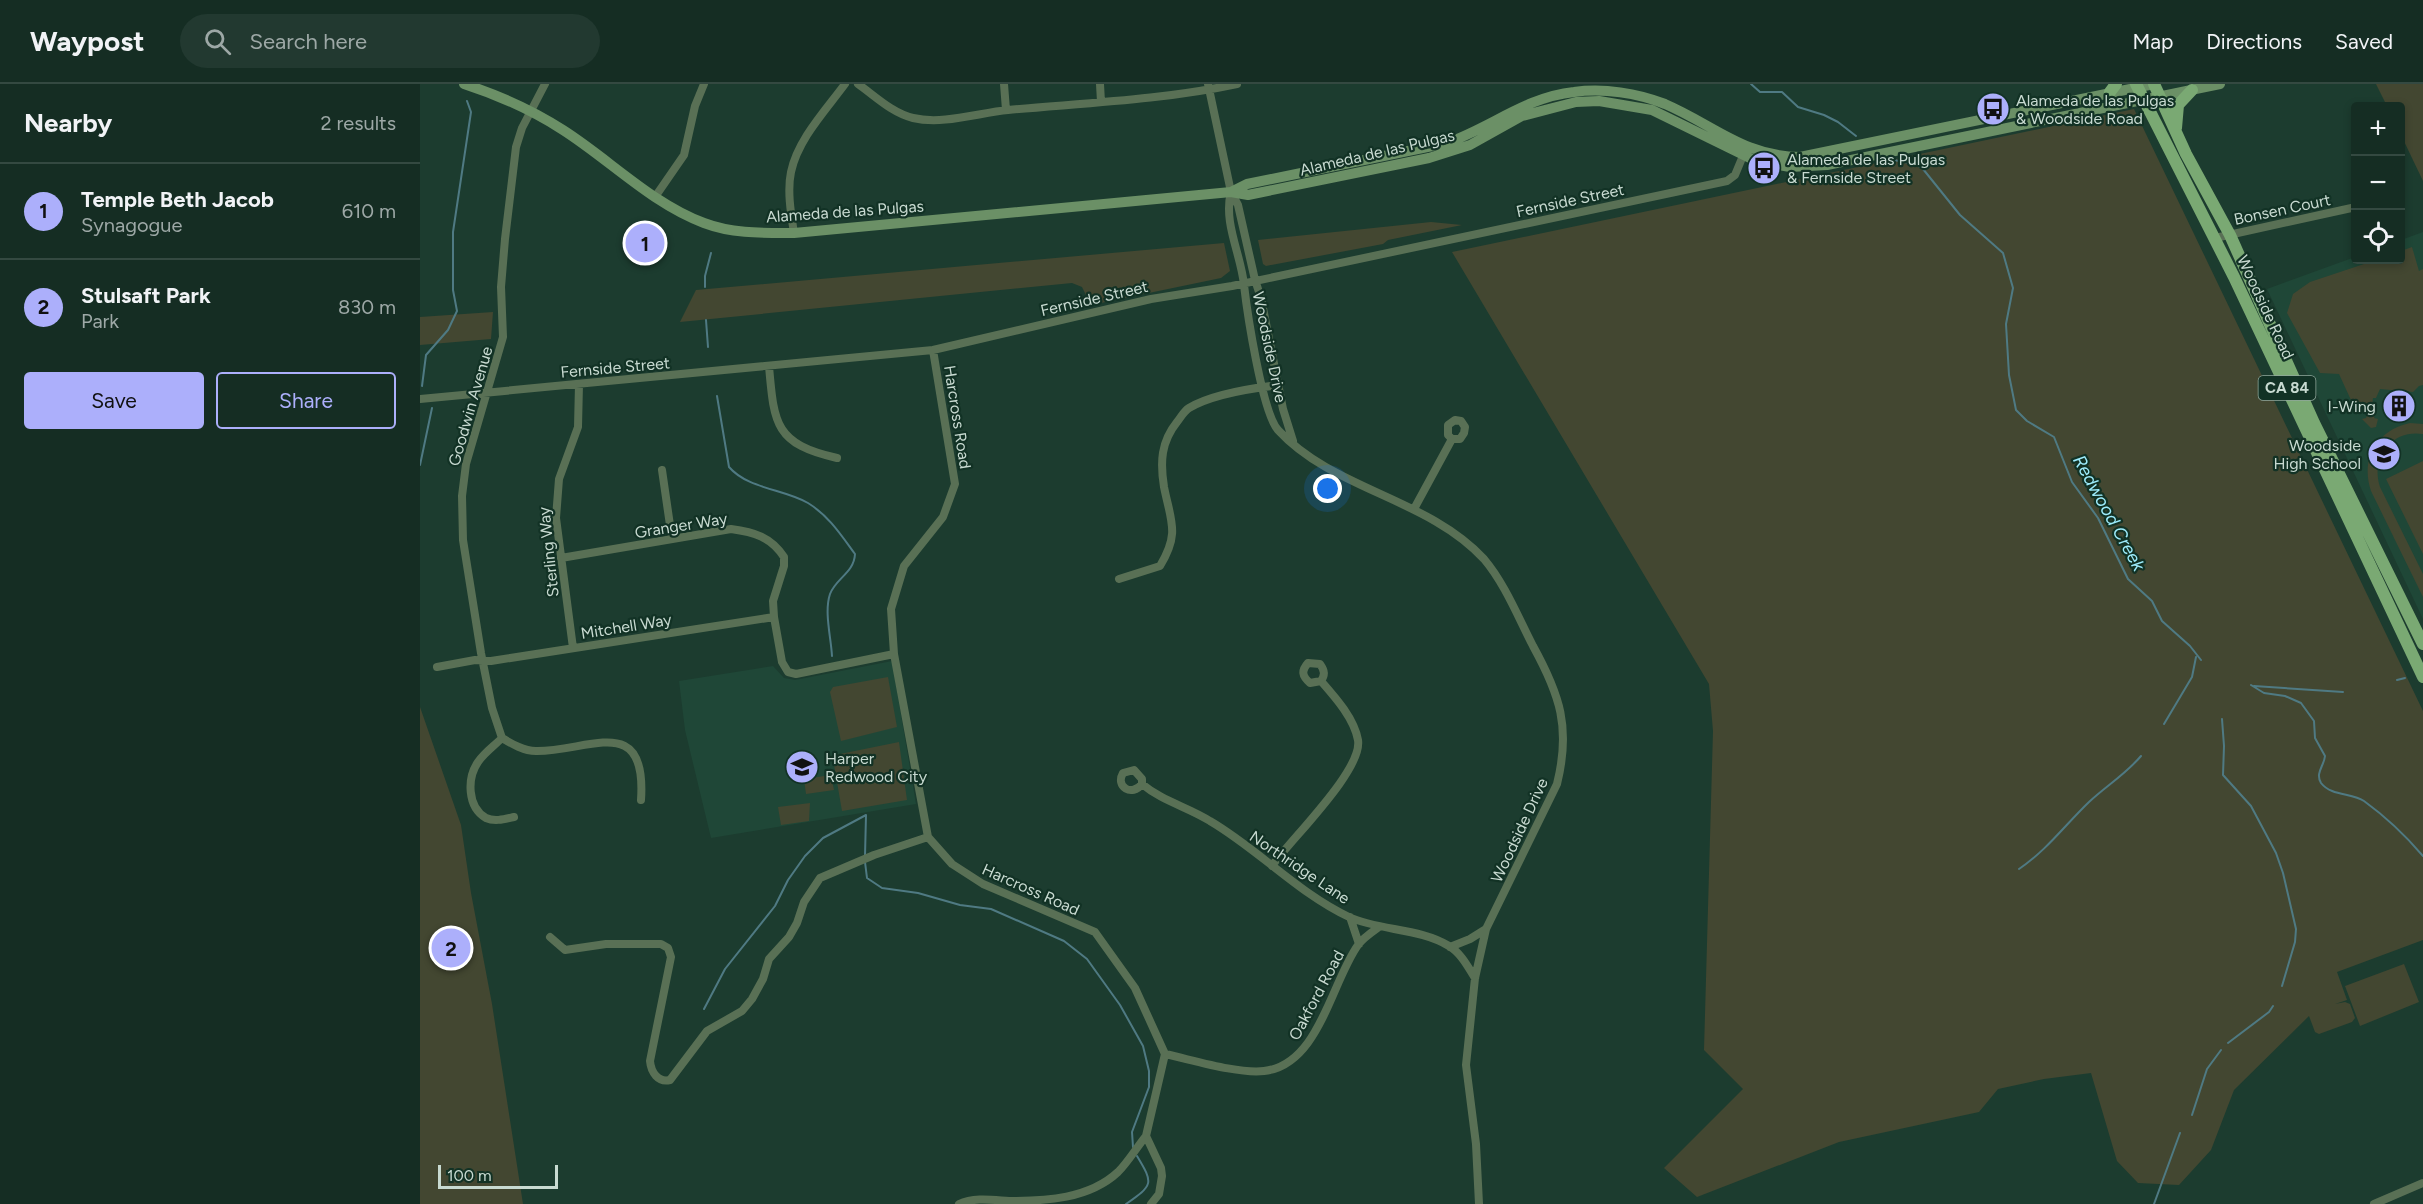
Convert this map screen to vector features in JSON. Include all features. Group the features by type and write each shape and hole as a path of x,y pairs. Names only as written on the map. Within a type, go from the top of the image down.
{"main road":[{"name":"Alameda de las Pulgas","path":"464,84 501,97 563,130 655,197 687,215 722,229 741,232 794,233 1231,192 1248,195 1429,158 1470,145 1522,116 1574,92 1600,91 1642,97 1665,105 1745,152 1772,165 1798,167 1827,165 2113,88 2154,84"},
{"name":"Woodside Road","path":"2154,84 2176,132 2230,235 2314,423 2423,644"},
{"name":"Alameda de las Pulgas","path":"1949,133 2045,120 2220,84"},
{"name":"Woodside Road","path":"2137,85 2215,238 2422,672"},
{"path":"2176,132 2178,105 2192,90"},
{"path":"2042,107 2045,120"}],"street":[{"name":"Goodwin Avenue","path":"502,738 492,708 463,540 462,496 466,464 503,337 501,287 516,147 522,128 545,84"},
{"path":"655,197 684,155 695,106 704,84"},
{"path":"794,233 790,172 805,140 845,84"},
{"path":"858,84 895,110 912,117 932,120 1006,110 1101,102 1237,84"},
{"path":"1004,84 1006,110"},
{"path":"1100,84 1101,102"},
{"path":"1209,87 1231,192"},
{"name":"Fernside Street","path":"420,399 933,350 1140,301 1244,283 1727,181 1735,174 1745,152"},
{"name":"Woodside Drive","path":"1231,192 1238,205 1261,298 1285,416 1294,444"},
{"name":"Woodside Drive","path":"1231,192 1228,206 1244,283 1244,300 1263,387 1276,428 1294,444 1334,470 1414,509 1455,533 1483,559 1496,575 1546,669 1558,699 1563,753 1557,784 1486,929 1475,978 1466,1065 1476,1144 1479,1204"},
{"name":"Bonsen Court","path":"2215,238 2351,208"},
{"name":"Harcross Road","path":"933,350 955,484 943,517 904,566 891,609 894,654 928,837 952,864 983,884 1095,932 1135,988 1165,1054"},
{"path":"769,366 772,404 777,423 784,434 813,452 837,458"},
{"name":"Sterling Way","path":"573,648 556,518 556,495 559,479 578,427 579,384"},
{"path":"1119,579 1160,566 1171,549 1173,522 1161,466 1163,443 1171,429 1188,409 1207,401 1263,387 1279,386"},
{"path":"1414,509 1452,439"},
{"path":"662,470 672,539"},
{"name":"Granger Way","path":"561,558 731,530 749,532 771,540 784,557 784,566 773,601 782,662 788,672 796,674 894,654"},
{"name":"Mitchell Way","path":"437,667 774,616"},
{"path":"1272,866 1346,776 1355,758 1358,741 1351,723 1336,697 1321,681"},
{"path":"514,817 498,821 486,817 477,808 471,794 471,777 478,762 502,738 519,747 536,751 609,741 626,747 637,758 642,781 641,800"},
{"name":"Northridge Lane","path":"1142,784 1151,792 1210,820 1324,903 1350,917 1379,927 1430,938 1450,947 1464,960 1475,978"},
{"path":"550,937 565,950 606,944 661,944 668,948 671,957 650,1061 651,1070 665,1081 670,1080 707,1031 742,1011 752,999 763,979 769,959 789,937 797,923 804,902 820,878 874,855 928,837"},
{"path":"1350,917 1359,944"},
{"name":"Oakford Road","path":"1165,1054 1240,1069 1263,1071 1281,1067 1305,1049 1359,944 1379,927"},
{"path":"1450,947 1486,929"},
{"path":"959,1204 980,1200 1042,1201 1080,1193 1101,1184 1118,1172 1146,1136 1165,1054"},
{"path":"1146,1136 1161,1168 1162,1176 1159,1194 1151,1204"},
{"path":"2374,1204 2423,1183"}],"shaded area":[{"path":"2376,84 2423,84 2423,181 2405,143 2405,102 2385,102"},
{"path":"2134,109 2423,711 2423,940 2337,972 2347,1000 2335,1004 2345,1002 2350,1004 2355,1018 2352,1022 2319,1034 2315,1032 2309,1016 2234,1090 2211,1150 2179,1185 2138,1183 2117,1161 2091,1073 2044,1079 1998,1089 1979,1112 1839,1142 1697,1197 1664,1168 1743,1089 1704,1050 1713,731 1709,684 1452,252"},
{"path":"1431,222 1462,225 1388,240 1383,244 1266,266 1263,264 1258,240"},
{"name":"Woodside High School","path":"2423,232 2423,619 2267,289 2351,258 2351,264 2405,264 2405,239"},
{"path":"1224,243 1230,271 1221,278 1091,305 1082,287 1072,283 680,322 696,290"},
{"path":"2412,247 2419,271 2423,269 2423,385 2413,392 2380,389 2376,398 2373,398 2372,406 2376,407 2374,418 2378,419 2376,427 2371,428 2362,419 2366,418 2368,413 2366,408 2356,411 2339,374 2320,373 2287,313 2293,294 2310,282 2364,264 2405,264 2405,250"},
{"path":"493,312 491,339 420,345 420,317"},
{"path":"2410,423 2423,424 2423,434 2402,436 2386,447 2378,465 2378,476 2380,487 2423,574 2423,597 2371,491 2368,479 2370,457 2380,439 2388,432"},
{"path":"2423,461 2423,554 2386,479"},
{"name":"Harper Redwood City","path":"892,661 916,804 711,838 685,730 679,681 773,666 784,678 795,680"},
{"path":"888,677 897,727 841,741 830,692 833,687"},
{"path":"420,707 461,825 523,1204 420,1204"},
{"path":"899,742 907,800 842,811 833,759 835,755"},
{"path":"831,775 834,790 806,794 804,779"},
{"path":"810,803 809,821 781,825 778,807"},
{"path":"2404,964 2419,1002 2360,1026 2345,986"}],"waterway":[{"name":"Redwood Creek","path":"1751,84 1760,92 1782,92 1798,107 1824,115 1838,122 1856,136"},
{"path":"422,386 426,355 448,330 457,311 453,290 453,232 471,112 467,101"},
{"name":"Redwood Creek","path":"1883,158 1915,164 1923,169 1960,215 2003,253 2013,288 2006,324 2009,375 2016,410 2027,421 2054,437 2072,482 2098,518 2128,579 2152,601 2162,621 2190,646 2201,660"},
{"path":"705,287 705,276 711,253"},
{"path":"706,320 708,347"},
{"path":"717,396 729,467 746,480 808,503 834,526 855,554 852,566 833,588 828,601 832,656"},
{"path":"420,465 432,408"},
{"name":"Redwood Creek","path":"2164,724 2192,677 2196,657"},
{"path":"2397,680 2405,678"},
{"name":"Redwood Creek","path":"2251,685 2264,693 2285,696 2301,703 2314,721 2315,738 2325,756 2319,773 2321,783 2330,790 2364,801 2395,827 2423,856"},
{"path":"2254,686 2343,692"},
{"path":"2222,719 2223,775 2251,806 2276,853 2296,929 2295,942 2282,986"},
{"name":"Redwood Creek","path":"2019,869 2038,854 2089,802 2141,756"},
{"path":"704,1009 725,969 775,906 788,880 805,856 823,838 866,815 865,856"},
{"path":"865,862 867,878 882,888 918,893 960,905 991,909 1064,941 1087,959 1120,1005 1143,1046 1149,1071 1149,1087 1132,1132 1133,1147"},
{"path":"2228,1043 2269,1012 2273,1006"},
{"path":"2192,1115 2207,1069 2221,1050"},
{"path":"2154,1204 2180,1133"},
{"path":"1126,1204 1142,1192 1148,1183 1146,1173 1137,1156"}],"place":[{"name":"Alameda de las Pulgas & Woodside Road","path":"1993,109"},
{"name":"Alameda de las Pulgas & Fernside Street","path":"1764,168"},
{"name":"Temple Beth Jacob","path":"645,243"},
{"name":"I-Wing","path":"2399,406"},
{"name":"Woodside High School","path":"2384,454"},
{"name":"Harper Redwood City","path":"802,767"},
{"name":"Stulsaft Park","path":"451,948"}]}
